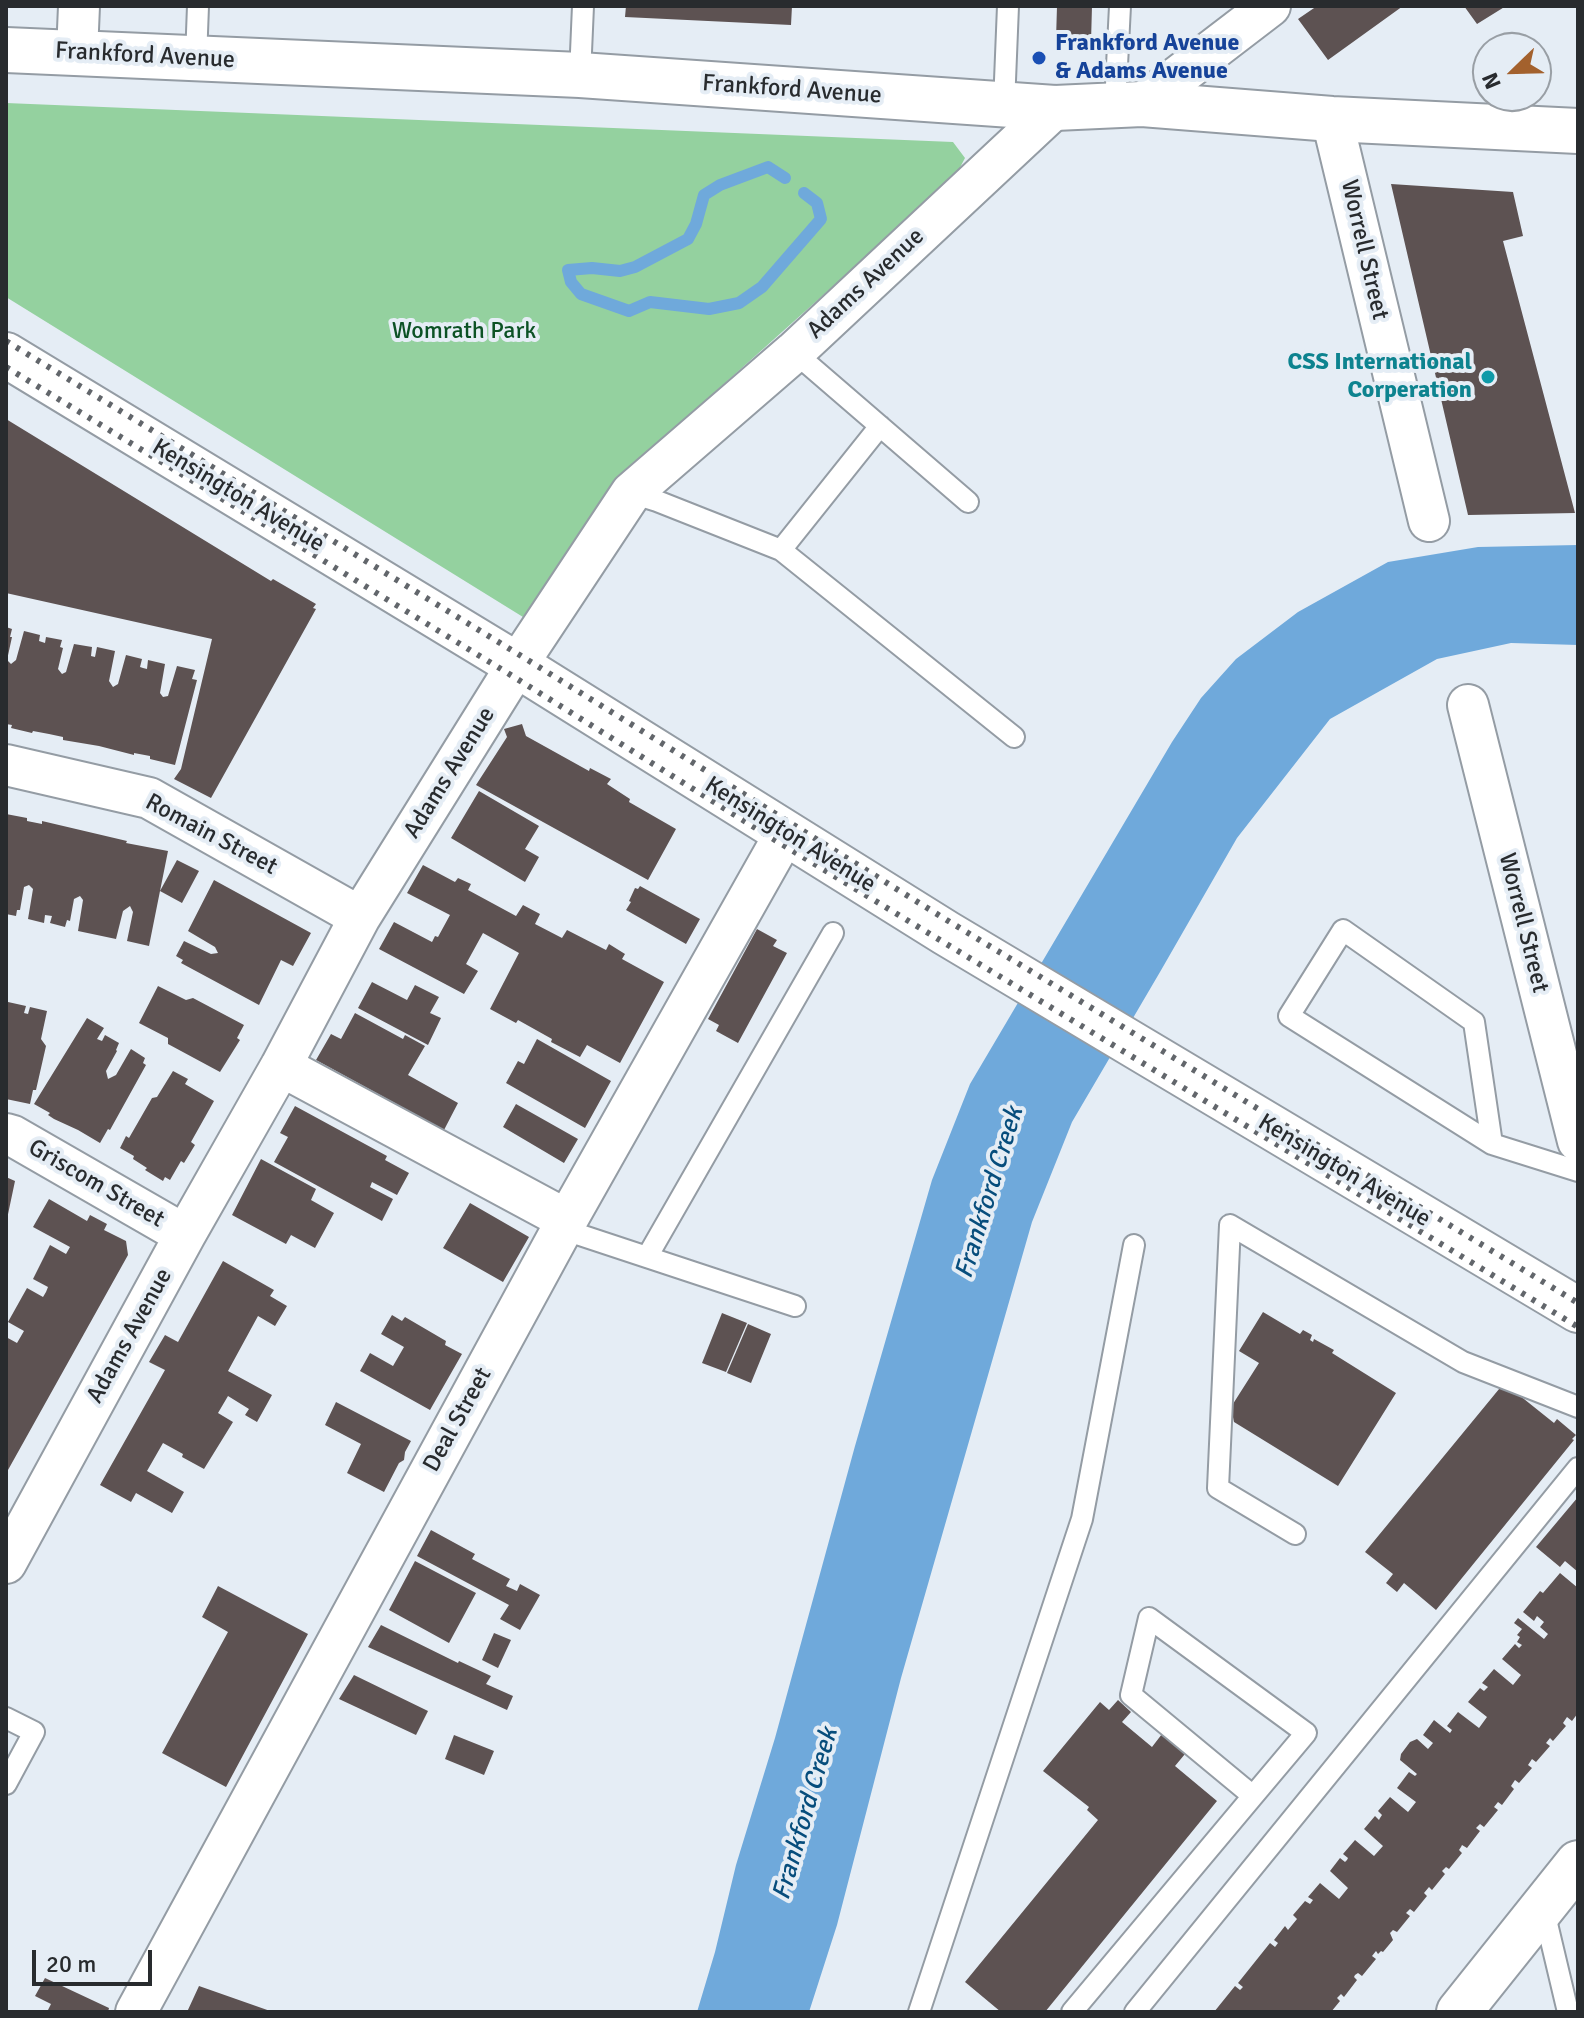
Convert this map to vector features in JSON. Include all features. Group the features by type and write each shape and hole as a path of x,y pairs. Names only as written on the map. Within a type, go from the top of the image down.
{"street":[{"path":"77,53 79,6"},
{"path":"1128,105 1270,6"},
{"name":"Frankford Avenue","path":"6,50 580,75 1055,108 1128,105 1578,131"},
{"name":"Adams Avenue","path":"6,1563 17,1520 185,1235 281,1066 360,917 517,665 631,493 794,352 1055,108"},
{"name":"Worrell Street","path":"1332,119 1429,521"},
{"name":"Kensington Avenue","path":"6,355 517,665 946,933 1578,1310"},
{"name":"Worrell Street","path":"1468,705 1578,1141"},
{"name":"Romain Street","path":"6,765 149,798 360,917"},
{"name":"Deal Street","path":"136,2012 564,1224 786,832"},
{"path":"281,1066 564,1224"},
{"name":"Griscom Street","path":"6,1134 185,1235"},
{"path":"1459,2012 1578,1863"}],"lane":[{"path":"196,59 198,6"},
{"path":"580,75 583,6"},
{"path":"1004,105 1008,6"},
{"path":"1120,6 1128,105"},
{"path":"794,352 968,502"},
{"path":"781,550 880,426"},
{"path":"631,493 781,550 1014,737"},
{"path":"1492,1144 1474,1022 1343,930 1289,1016 1492,1144 1578,1171"},
{"path":"647,1257 833,933"},
{"path":"564,1224 647,1257 795,1306"},
{"path":"1295,1534 1218,1488 1230,1225 1463,1362 1578,1407"},
{"path":"919,2012 1082,1519 1134,1245"},
{"path":"1135,2012 1578,1468"},
{"path":"1072,2012 1306,1733 1149,1618 1131,1695 1253,1796"},
{"path":"6,1718 34,1732 6,1784"},
{"path":"1543,1907 1568,2012"}],"green space":[{"name":"Womrath Park","path":"6,103 953,142 965,158 955,177 619,478 523,617 6,297"}],"water":[{"name":"Frankford Creek","path":"1578,545 1578,645 1511,643 1437,659 1330,719 1237,838 1072,1122 1032,1222 901,1678 837,1925 809,2012 697,2012 736,1865 775,1738 932,1180 970,1084 1172,742 1201,698 1236,659 1298,612 1388,562 1478,547"}],"building":[{"path":"626,6 792,6 791,25 625,17"},
{"path":"1057,6 1092,6 1091,42 1056,40"},
{"path":"1317,6 1403,6 1328,60 1298,19"},
{"path":"1464,6 1506,6 1477,24"},
{"name":"CSS International Corperation","path":"1391,184 1513,192 1523,236 1503,241 1575,513 1468,515"},
{"path":"6,419 271,581 273,579 316,604 211,798 174,779 181,769 212,639 6,593"},
{"path":"6,627 12,629 7,660 11,664 16,660 24,631 40,635 39,641 45,643 46,637 62,640 58,669 62,674 66,672 74,644 92,647 91,656 95,657 97,647 115,651 109,681 113,687 118,684 126,655 142,659 140,667 147,669 148,660 165,664 160,693 163,697 168,696 177,666 195,670 192,679 197,680 175,765 150,759 150,756 63,740 63,737 32,733 6,724"},
{"path":"522,724 526,736 589,771 590,768 611,779 607,784 630,799 629,802 676,829 648,880 476,785 507,737 504,729"},
{"path":"479,791 539,826 525,849 539,857 525,882 451,838"},
{"path":"6,814 168,851 149,946 127,941 133,912 130,906 123,911 116,939 78,931 83,900 80,896 74,899 70,921 67,920 65,927 50,923 52,916 45,915 44,923 28,919 33,889 29,885 24,887 16,916 6,914"},
{"path":"177,860 199,871 182,903 160,891"},
{"path":"423,865 455,882 458,878 471,884 468,890 516,916 523,905 540,914 535,924 562,938 567,930 606,950 609,944 625,954 622,959 664,982 620,1063 587,1045 580,1057 518,1020 516,1023 490,1009 519,953 483,933 466,964 478,971 464,994 379,949 394,922 432,942 450,915 407,893"},
{"path":"214,880 311,933 293,966 281,960 259,1005 181,963 183,960 176,956 184,941 211,954 218,953 215,947 188,931"},
{"path":"640,886 700,919 686,944 626,910 635,888"},
{"path":"757,929 777,940 773,946 787,953 738,1043 716,1031 719,1025 708,1019"},
{"path":"372,982 407,1000 415,985 439,997 430,1013 441,1018 428,1045 358,1008"},
{"path":"158,986 186,1000 193,998 244,1025 237,1038 240,1040 220,1072 168,1044 168,1038 139,1023"},
{"path":"8,1002 26,1006 24,1013 28,1014 30,1007 47,1011 41,1039 46,1046 30,1104 6,1099"},
{"path":"355,1013 403,1039 405,1035 425,1046 408,1075 458,1103 444,1130 316,1060 331,1034 341,1039"},
{"path":"87,1018 104,1028 97,1039 102,1041 105,1035 119,1043 106,1071 108,1079 116,1075 131,1049 145,1058 143,1063 146,1065 100,1143 54,1119 34,1104"},
{"path":"537,1039 611,1081 585,1128 506,1083 518,1061 524,1064"},
{"path":"173,1071 188,1079 185,1084 214,1101 191,1142 195,1145 184,1163 181,1161 170,1180 165,1177 163,1181 120,1148"},
{"path":"516,1104 578,1139 564,1163 503,1127"},
{"path":"295,1106 387,1156 385,1160 409,1173 397,1195 372,1182 370,1187 393,1199 382,1221 274,1162 288,1137 280,1133"},
{"path":"261,1159 316,1189 311,1200 334,1213 315,1248 291,1235 286,1244 232,1215"},
{"path":"6,1177 15,1181 7,1219 6,1219"},
{"path":"49,1199 87,1221 90,1215 107,1224 104,1230 126,1241 128,1255 6,1471 6,1337 17,1343 24,1331 8,1322 27,1288 43,1297 46,1292 48,1287 33,1279 50,1245 66,1254 70,1247 33,1227"},
{"path":"470,1203 529,1237 503,1282 443,1248"},
{"path":"223,1261 274,1290 270,1296 287,1306 275,1326 258,1316 228,1371 272,1395 257,1422 245,1415 249,1409 228,1396 218,1413 233,1422 204,1469 163,1443 147,1471 184,1492 172,1513 136,1493 131,1502 100,1485 165,1370 149,1362 165,1335 178,1342"},
{"path":"1263,1312 1300,1334 1303,1330 1312,1335 1310,1340 1313,1342 1314,1339 1334,1350 1332,1353 1396,1393 1338,1486 1234,1422 1231,1407 1259,1363 1239,1351"},
{"path":"722,1313 747,1323 726,1372 702,1363"},
{"path":"392,1315 402,1321 405,1317 462,1354 430,1410 360,1371 370,1353 393,1366 404,1347 381,1334"},
{"path":"748,1324 771,1334 751,1383 727,1373"},
{"path":"1504,1383 1554,1423 1557,1419 1576,1435 1436,1610 1404,1583 1397,1592 1386,1583 1393,1574 1365,1552"},
{"path":"336,1402 411,1441 404,1460 399,1463 384,1492 347,1473 361,1444 325,1425"},
{"path":"1578,1497 1578,1572 1565,1561 1560,1567 1536,1547"},
{"path":"431,1530 475,1554 472,1559 510,1579 506,1586 517,1591 520,1584 540,1595 520,1630 500,1619 509,1605 417,1556"},
{"path":"415,1561 476,1593 449,1643 389,1610"},
{"path":"1560,1573 1578,1588 1578,1713 1572,1721 1567,1717 1563,1723 1566,1726 1553,1741 1550,1738 1546,1743 1550,1746 1536,1762 1532,1759 1528,1765 1532,1768 1519,1783 1515,1780 1511,1786 1514,1789 1502,1805 1498,1802 1494,1807 1498,1810 1484,1827 1480,1824 1476,1828 1480,1831 1467,1848 1462,1845 1459,1850 1462,1853 1449,1869 1446,1867 1442,1871 1445,1874 1432,1890 1429,1887 1424,1893 1427,1896 1414,1912 1410,1909 1406,1913 1410,1916 1397,1932 1393,1930 1390,1933 1393,1940 1383,1952 1378,1954 1376,1951 1372,1956 1376,1959 1362,1976 1358,1973 1355,1975 1357,1980 1344,1997 1341,1994 1337,1998 1340,2001 1331,2012 1214,2012 1235,1986 1240,1990 1243,1987 1238,1983 1270,1943 1275,1947 1278,1943 1274,1940 1285,1926 1288,1930 1297,1919 1293,1915 1305,1901 1310,1904 1313,1900 1308,1897 1320,1883 1339,1899 1348,1888 1330,1871 1340,1858 1345,1862 1347,1860 1343,1854 1355,1840 1374,1856 1383,1846 1364,1829 1375,1816 1379,1820 1382,1815 1378,1811 1390,1797 1408,1812 1416,1802 1397,1788 1409,1772 1415,1776 1417,1774 1400,1760 1410,1742 1417,1739 1428,1749 1433,1743 1423,1735 1434,1720 1450,1733 1452,1730 1447,1726 1458,1712 1479,1728 1487,1717 1468,1702 1480,1688 1484,1691 1488,1687 1482,1683 1494,1669 1513,1685 1521,1675 1502,1659 1515,1644 1519,1648 1522,1645 1517,1642 1520,1637 1517,1635 1522,1629 1514,1623 1518,1618 1544,1639 1548,1634 1540,1627 1544,1622 1537,1616 1534,1621 1523,1612"},
{"path":"218,1586 308,1634 226,1787 162,1753 228,1632 202,1617"},
{"path":"381,1625 491,1676 486,1684 513,1696 507,1710 368,1647"},
{"path":"494,1633 511,1640 498,1668 482,1660"},
{"path":"354,1675 428,1711 416,1735 339,1699"},
{"path":"1118,1700 1131,1712 1122,1722 1152,1747 1162,1734 1185,1754 1175,1766 1217,1801 1045,2012 1001,2012 965,1982 1098,1820 1087,1810 1089,1807 1043,1771 1100,1702 1109,1710"},
{"path":"454,1735 494,1751 484,1775 445,1759"},
{"path":"45,1978 109,2008 108,2012 47,2012 51,2004 35,1996"},
{"path":"199,1986 273,2012 187,2012"}],"waterway":[{"path":"785,178 768,167 720,185 704,195 688,239 635,267 620,271 592,268 568,270 571,282 581,294 629,311 650,302 709,309 739,303 762,287 821,219 817,203 804,193"}],"railway":[{"path":"6,341 945,919 1578,1303"},
{"path":"6,367 770,837 1578,1327"}],"place":[{"name":"Frankford Avenue & Adams Avenue","path":"1039,58"},
{"name":"CSS International Corperation","path":"1488,377"}]}
